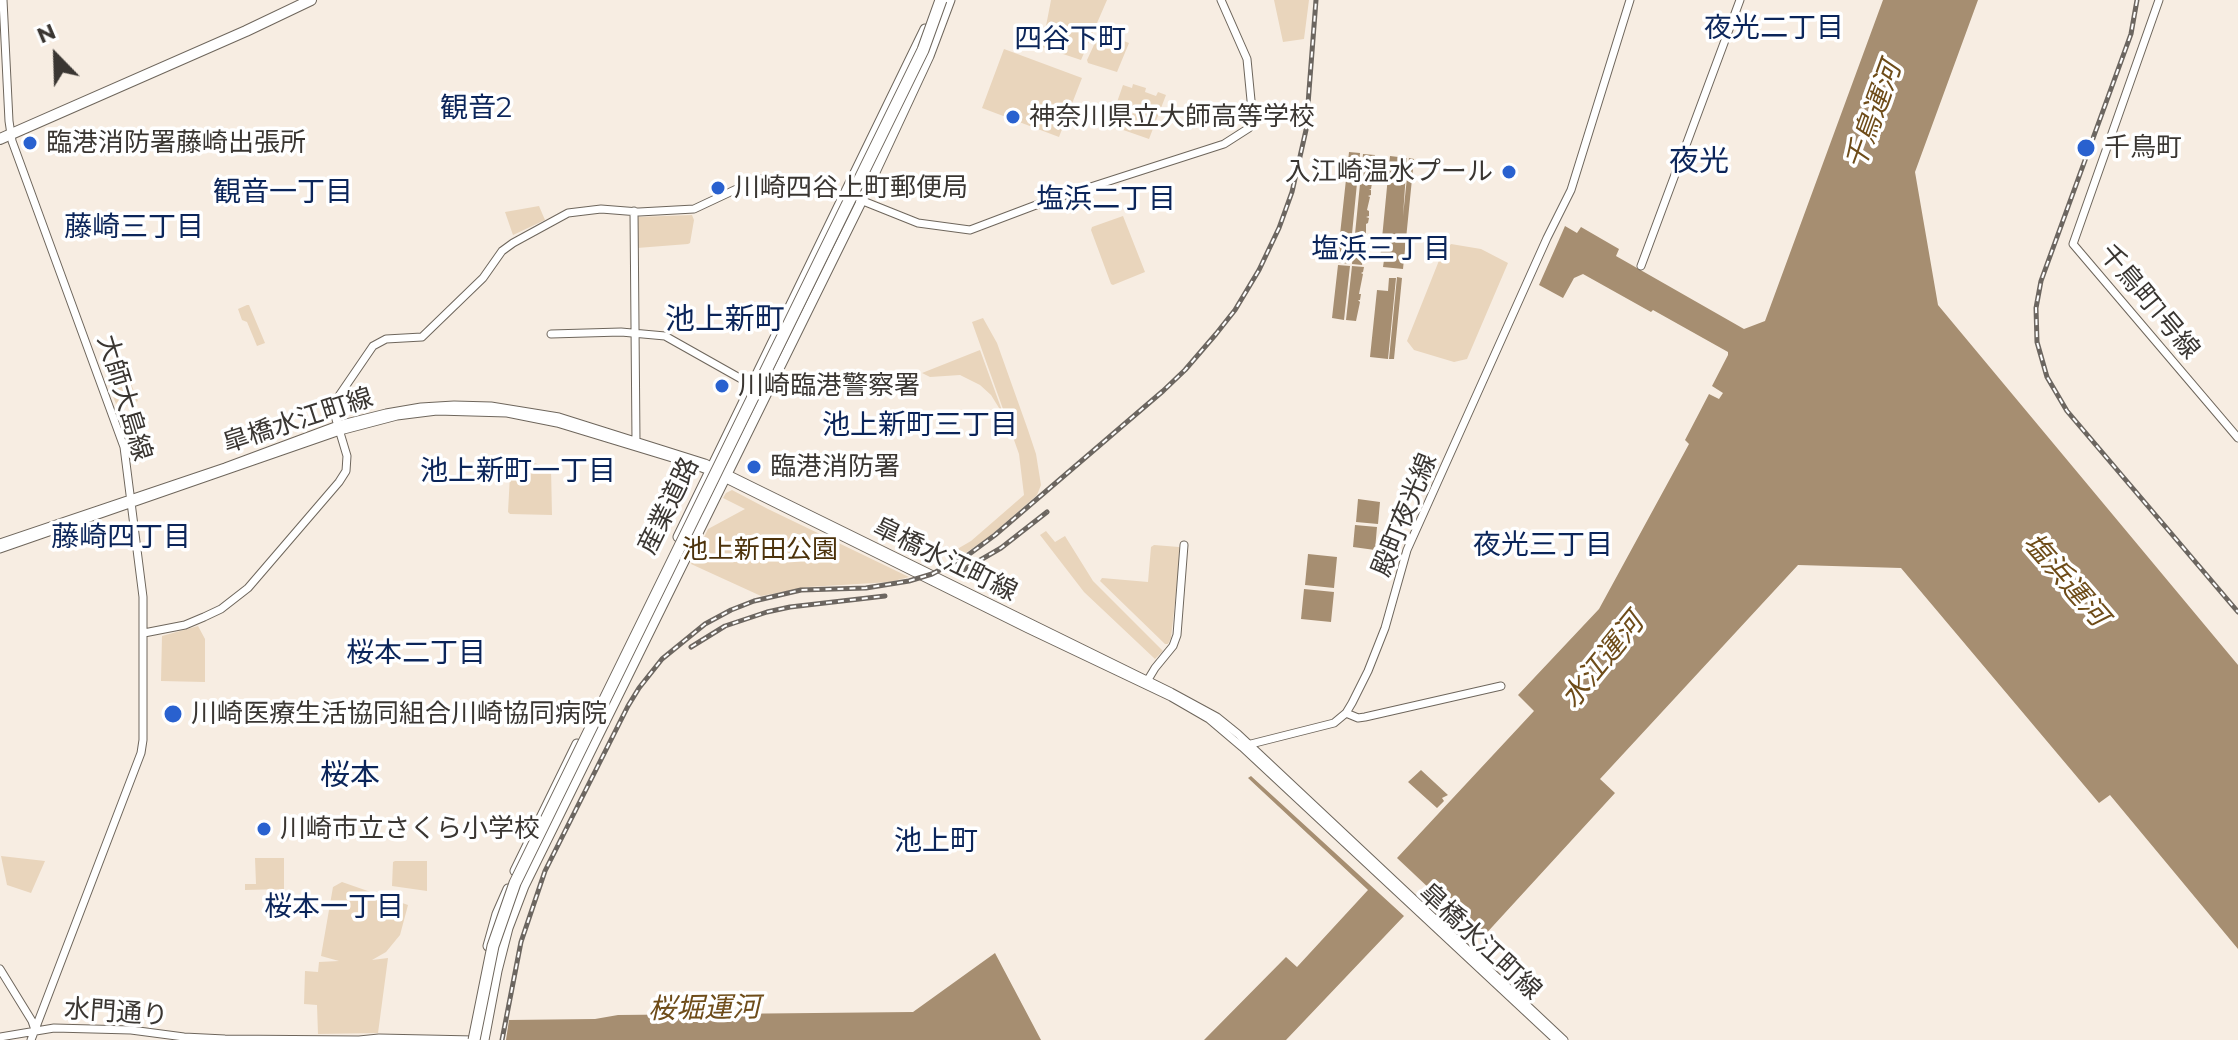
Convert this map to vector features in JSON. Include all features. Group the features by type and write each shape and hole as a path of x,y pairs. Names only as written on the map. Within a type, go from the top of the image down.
{"highway":[{"path":"5,134 296,0"},
{"path":"5,134 311,0"},
{"path":"475,1040 493,946 515,883 923,50 938,0"},
{"path":"475,1040 505,927 536,851 917,77 949,0"}],"main road":[{"name":"産業道路","path":"475,1040 485,960 497,914 520,859 912,60 938,0"},
{"name":"産業道路","path":"475,1040 508,928 524,886 862,200 929,56 949,0"}],"street":[{"name":"大師大島線","path":"3,0 5,134 124,447 143,597 144,633 141,753 31,1040"},
{"path":"144,633 185,625 204,617 221,609 248,588 346,471 348,461 332,409 333,402 373,346 386,339 422,337 483,278 506,247 568,213 601,209 694,209 758,179 787,180 862,200 918,223 970,230 1044,202 1223,145 1250,127 1253,121 1247,59 1221,0"},
{"name":"殿町夜光線","path":"1346,713 1368,671 1385,628 1407,550 1571,190 1630,0"},
{"path":"1641,266 1740,0"},
{"name":"千鳥町1号線","path":"2159,0 2073,244 2238,438"},
{"path":"634,211 636,441"},
{"path":"551,334 635,332 669,337 752,385"},
{"name":"皐橋水江町線","path":"0,546 339,428 402,410 476,405 508,408 559,417 636,441 711,468 1013,622 1217,717 1556,1040"},
{"name":"皐橋水江町線","path":"339,428 437,411 507,413 557,423 711,468"},
{"name":"皐橋水江町線","path":"726,476 1146,683"},
{"path":"1146,683 1177,635 1184,545"},
{"path":"646,604 662,606"},
{"path":"1245,746 1334,723 1346,713 1358,718 1365,717 1501,686"},
{"name":"皐橋水江町線","path":"1245,746 1564,1040"},
{"path":"563,773 580,773"},
{"path":"554,792 567,798"},
{"path":"0,969 35,1030"},
{"name":"水門通り","path":"0,1037 54,1028 131,1030 225,1039 475,1040"}],"green space":[{"path":"1051,0 1107,0 1081,60 1042,47"},
{"path":"1274,0 1309,0 1304,39 1283,42"},
{"path":"1100,32 1129,43 1117,72 1088,63"},
{"path":"1004,49 1082,78 1059,137 982,108"},
{"path":"1133,84 1146,88 1145,92 1156,96 1158,92 1166,95 1149,139 1109,125 1123,85 1132,88"},
{"path":"539,206 545,220 513,235 505,212"},
{"path":"692,215 690,243 637,248 637,217"},
{"path":"1123,216 1145,272 1113,285 1091,230"},
{"path":"1451,244 1481,249 1508,263 1467,359 1454,362 1414,350 1407,341 1440,258"},
{"path":"247,305 265,343 257,346 238,309"},
{"path":"983,318 997,343 1028,430 1041,485 1037,495 989,537 958,558 947,555 971,541 1024,495 1019,454 972,322"},
{"path":"980,350 1004,416 991,395 980,385 960,375 930,377 922,373"},
{"path":"123,364 138,401 118,409 110,389 118,386 111,369"},
{"path":"511,456 551,468 552,515 508,512"},
{"name":"池上新田公園","path":"732,490 909,577 890,582 808,587 761,596 691,564 708,529 745,509 723,498"},
{"path":"1046,531 1055,542 1065,536 1093,581 1163,651 1155,659 1084,592 1040,535"},
{"path":"1151,547 1181,549 1168,644 1100,581 1102,578 1148,582"},
{"path":"198,626 205,639 205,682 161,681 162,636"},
{"path":"1,856 45,861 31,893 7,885"},
{"path":"255,858 284,858 284,889 245,890 245,884 256,884"},
{"path":"395,861 427,861 427,891 392,886"},
{"path":"342,882 408,905 400,935 386,952 372,960 388,958 378,1033 318,1034 317,1005 304,1004 305,971 318,972 319,962 339,961 321,956 333,887"}],"water":[{"path":"1883,0 1978,0 1915,172 1938,305 2238,665 2238,949 2110,795 2099,803 1901,568 1798,565 1600,779 1615,793 1482,938 1397,858 1534,711 1518,695 1599,609 1689,444 1685,440 1709,394 1719,399 1723,393 1712,386 1728,355 1728,352 1653,310 1651,312 1583,274 1574,278 1563,298 1539,285 1565,226 1577,233 1581,227 1619,249 1616,256 1744,329 1765,321"},
{"path":"1349,152 1360,153 1349,264 1337,262"},
{"path":"1363,154 1375,155 1371,168 1369,216 1366,217 1369,218 1362,265 1352,264"},
{"path":"1390,156 1407,158 1403,216 1409,158 1414,159 1403,269 1383,267 1384,260 1380,259"},
{"path":"1338,265 1350,266 1344,320 1332,318"},
{"path":"1352,266 1364,267 1356,321 1346,320"},
{"path":"1397,277 1402,278 1394,359 1389,359"},
{"path":"1389,278 1396,278 1388,359 1370,357 1377,290 1388,291"},
{"path":"1358,499 1380,502 1378,524 1356,522"},
{"path":"1355,525 1377,527 1375,550 1353,547"},
{"path":"1308,554 1337,557 1334,588 1305,585"},
{"path":"1304,589 1334,592 1331,622 1301,619"},
{"path":"1421,770 1448,795 1442,798 1444,801 1437,808 1408,782"},
{"path":"1251,776 1404,916 1286,1040 1204,1040 1286,957 1297,967 1368,890 1248,778"},
{"path":"995,953 1041,1040 506,1040 509,1020 595,1019 618,1015 913,1012"}],"railway":[{"path":"502,1040 521,942 545,871 628,706 662,659 705,624 754,601 801,590 866,588 909,581 932,574 968,555 1163,391 1185,370 1235,310 1259,270 1292,192 1306,130 1316,0"},
{"path":"2137,0 2131,34 2041,281 2036,308 2037,342 2047,377 2067,411 2238,612"},
{"path":"958,573 1001,548 1047,512"},
{"path":"691,647 725,626 767,612 885,596"}],"place":[{"name":"神奈川県立大師高等学校","path":"1013,117"},
{"name":"臨港消防署藤崎出張所","path":"30,143"},
{"name":"千鳥町","path":"2086,148"},
{"name":"入江崎温水プール","path":"1509,172"},
{"name":"川崎四谷上町郵便局","path":"718,188"},
{"name":"川崎臨港警察署","path":"722,386"},
{"name":"臨港消防署","path":"754,467"},
{"name":"川崎医療生活協同組合川崎協同病院","path":"173,714"},
{"name":"川崎市立さくら小学校","path":"264,829"}],"district":[{"name":"夜光二丁目","path":"1774,29"},
{"name":"四谷下町","path":"1070,40"},
{"name":"観音2","path":"476,109"},
{"name":"夜光","path":"1699,162"},
{"name":"観音一丁目","path":"283,193"},
{"name":"塩浜二丁目","path":"1106,200"},
{"name":"藤崎三丁目","path":"134,228"},
{"name":"塩浜三丁目","path":"1381,250"},
{"name":"池上新町","path":"725,320"},
{"name":"池上新町三丁目","path":"920,426"},
{"name":"池上新町一丁目","path":"518,472"},
{"name":"藤崎四丁目","path":"121,538"},
{"name":"夜光三丁目","path":"1543,546"},
{"name":"桜本二丁目","path":"416,654"},
{"name":"桜本","path":"350,776"},
{"name":"池上町","path":"936,842"},
{"name":"桜本一丁目","path":"334,908"}],"water label":[{"name":"千鳥運河","path":"1874,116"},
{"name":"塩浜運河","path":"2065,580"},
{"name":"水江運河","path":"1603,661"},
{"name":"桜堀運河","path":"704,1009"}]}
